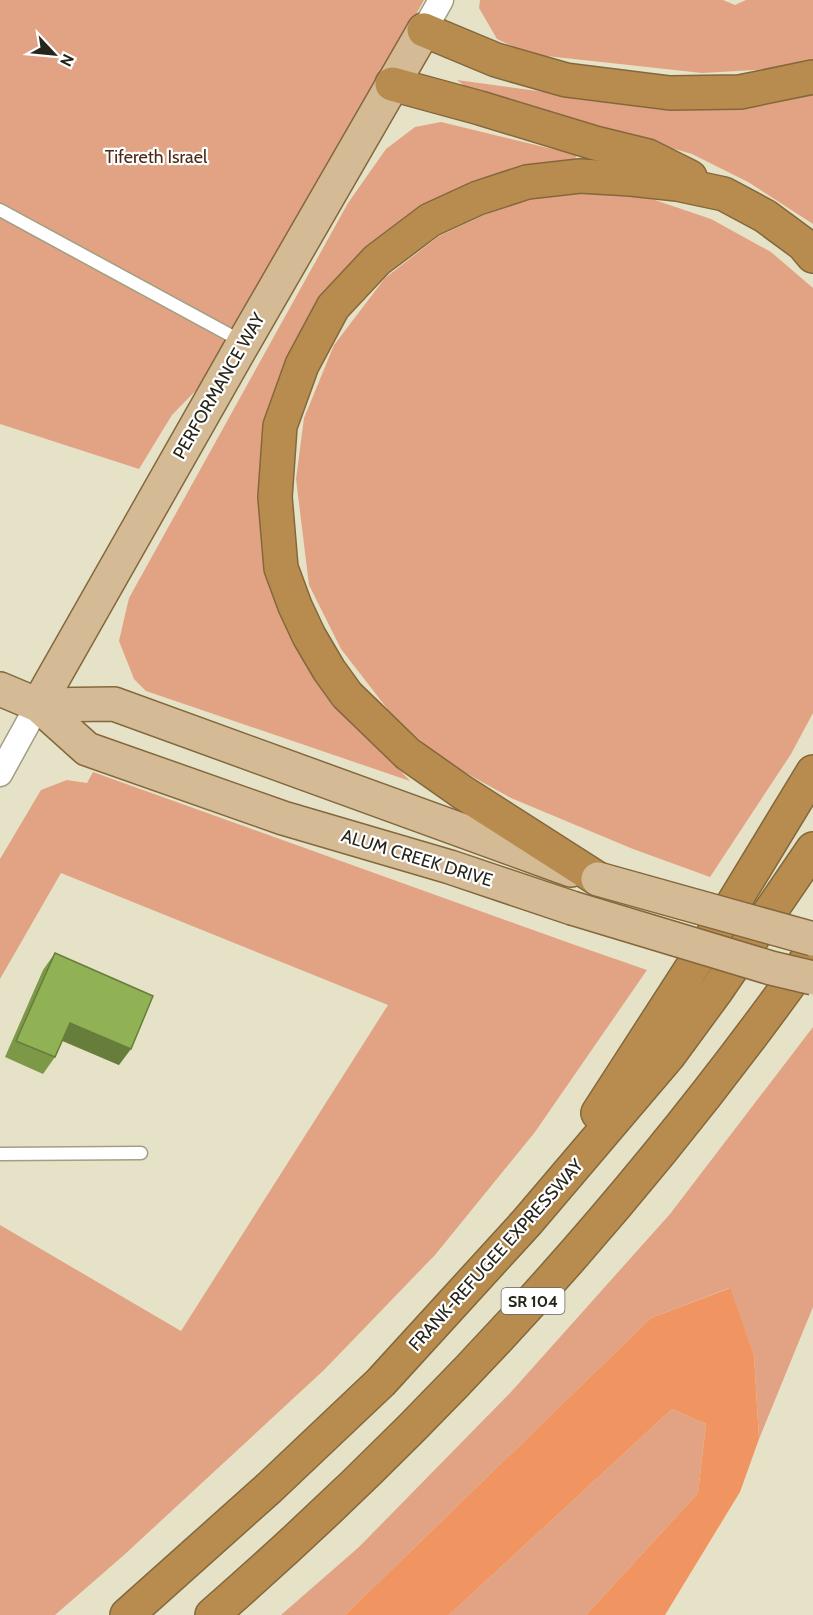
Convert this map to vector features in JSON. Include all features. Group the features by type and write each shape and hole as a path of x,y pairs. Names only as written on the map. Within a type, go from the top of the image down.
{"highway":[{"path":"424,30 496,60 566,80 670,93 740,92 813,77"},
{"path":"392,84 648,156 765,216 803,244 813,256"},
{"path":"598,879 462,792 408,754 347,695 329,670 299,616 281,568 275,497 280,426 302,365 333,307 377,260 430,220 478,198 527,182 580,176 677,184 724,194"},
{"path":"527,1222 731,907 813,772"},
{"name":"FRANK-REFUGEE EXPRESSWAY","path":"127,1615 269,1488 381,1382 527,1222 669,1055 716,991 813,849"},
{"name":"SR 104","path":"212,1615 367,1472 562,1269 634,1185 699,1103 769,1013 813,951"}],"main road":[{"name":"PERFORMANCE WAY","path":"38,705 424,30"},
{"name":"ALUM CREEK DRIVE","path":"0,689 38,705 87,749 283,818 450,867 572,908 771,968 813,978"},
{"name":"ALUM CREEK DRIVE","path":"38,705 114,704 598,879 813,939"}],"street":[{"name":"PERFORMANCE WAY","path":"424,30 441,0"},
{"name":"PERFORMANCE WAY","path":"0,774 38,705"}],"lane":[{"path":"0,210 244,342"},
{"path":"0,1154 141,1153"}],"green space":[{"name":"Tifereth Israel","path":"0,0 424,0 212,374 172,415 139,469 0,424"},
{"path":"480,0 723,0 735,5 746,0 813,0 813,59 771,69 702,73 528,54 497,39 479,8"},
{"path":"457,80 640,105 813,92 813,224 748,182 692,154 471,91"},
{"path":"441,122 577,155 573,163 394,227 268,424 259,511 272,588 335,700 410,781 146,691 134,679 119,641 129,598 348,203 386,149 415,127"},
{"path":"575,192 646,197 711,219 771,252 813,288 813,713 791,754 710,877 633,849 511,798 439,758 389,711 341,649 309,585 296,479 304,418 334,345 385,278 439,236 512,202"},
{"path":"93,772 647,970 535,1132 435,1255 324,1370 124,1555 55,1615 0,1615 0,1225 181,1331 388,1005 61,873 0,979 0,859 41,790 67,780 87,783"},
{"path":"813,1027 813,1307 759,1439 754,1355 729,1288 651,1318 345,1615 281,1615 359,1547 511,1392 670,1214"},
{"path":"672,1409 706,1424 698,1493 586,1615 449,1615"}],"shaded area":[{"path":"730,1288 754,1355 759,1439 740,1492 665,1615 586,1615 698,1493 706,1424 672,1409 449,1615 345,1615 651,1318"}],"building":[{"path":"55,953 153,996 131,1049 70,1023 55,1057 16,1041"}]}
